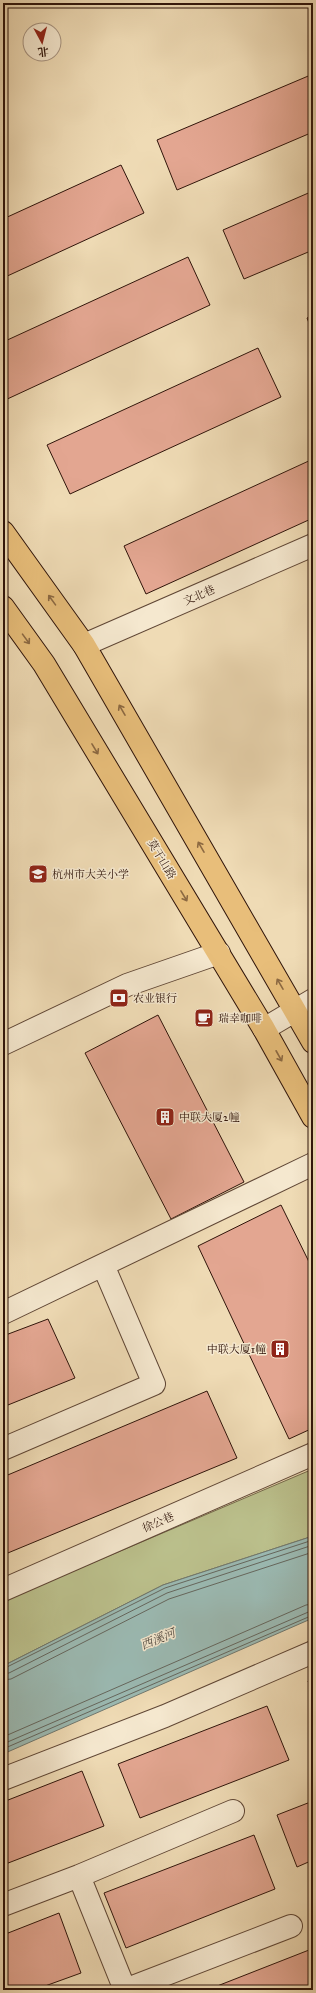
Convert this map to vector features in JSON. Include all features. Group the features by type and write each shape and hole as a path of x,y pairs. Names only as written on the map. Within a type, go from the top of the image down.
{"main road":[{"path":"3,532 84,645 304,1005 313,1042"},
{"name":"莫干山路","path":"3,607 44,664 219,953 264,1029 313,1117"}],"street":[{"name":"文北巷","path":"84,645 313,545"},
{"path":"3,1044 127,985 219,953"},
{"path":"264,1029 304,1005"},
{"path":"3,1312 313,1164"},
{"path":"3,1449 154,1384 104,1264"},
{"name":"徐公巷","path":"3,1590 313,1454"},
{"path":"3,1779 165,1716 313,1652"},
{"path":"3,1905 79,1876 233,1811"},
{"path":"79,1876 125,1990 291,1926"}],"green space":[{"path":"313,1469 313,1536 163,1585 3,1666 3,1601"}],"water":[{"name":"西溪河","path":"313,1536 313,1618 3,1754 3,1666 163,1585"}],"building":[{"path":"313,74 313,132 177,190 157,140"},
{"path":"121,165 144,213 3,278 3,219"},
{"path":"313,191 313,250 244,279 223,230"},
{"path":"188,257 210,305 3,401 3,342"},
{"path":"313,315 313,333 307,318"},
{"path":"258,348 281,397 70,494 47,445"},
{"path":"313,459 313,518 146,594 124,546"},
{"name":"中联大厦2幢","path":"158,1015 244,1182 171,1219 85,1053"},
{"name":"中联大厦1幢","path":"281,1205 313,1270 313,1428 289,1439 198,1246"},
{"path":"48,1319 75,1378 3,1407 3,1336"},
{"path":"207,1391 237,1458 3,1555 3,1477"},
{"path":"313,1679 313,1694 308,1681"},
{"path":"267,1706 289,1760 140,1818 118,1764"},
{"path":"82,1771 104,1826 3,1865 3,1802"},
{"path":"313,1801 313,1860 297,1867 277,1815"},
{"path":"254,1835 275,1889 126,1948 104,1893"},
{"path":"59,1913 81,1973 34,1990 3,1990 3,1935"},
{"path":"309,1950 313,1960 313,1990 207,1990"}],"place":[{"name":"杭州市大关小学","path":"38,874"},
{"name":"农业银行","path":"119,998"},
{"name":"瑞幸咖啡","path":"204,1018"},
{"name":"中联大厦2幢","path":"165,1117"},
{"name":"中联大厦1幢","path":"280,1349"}]}
